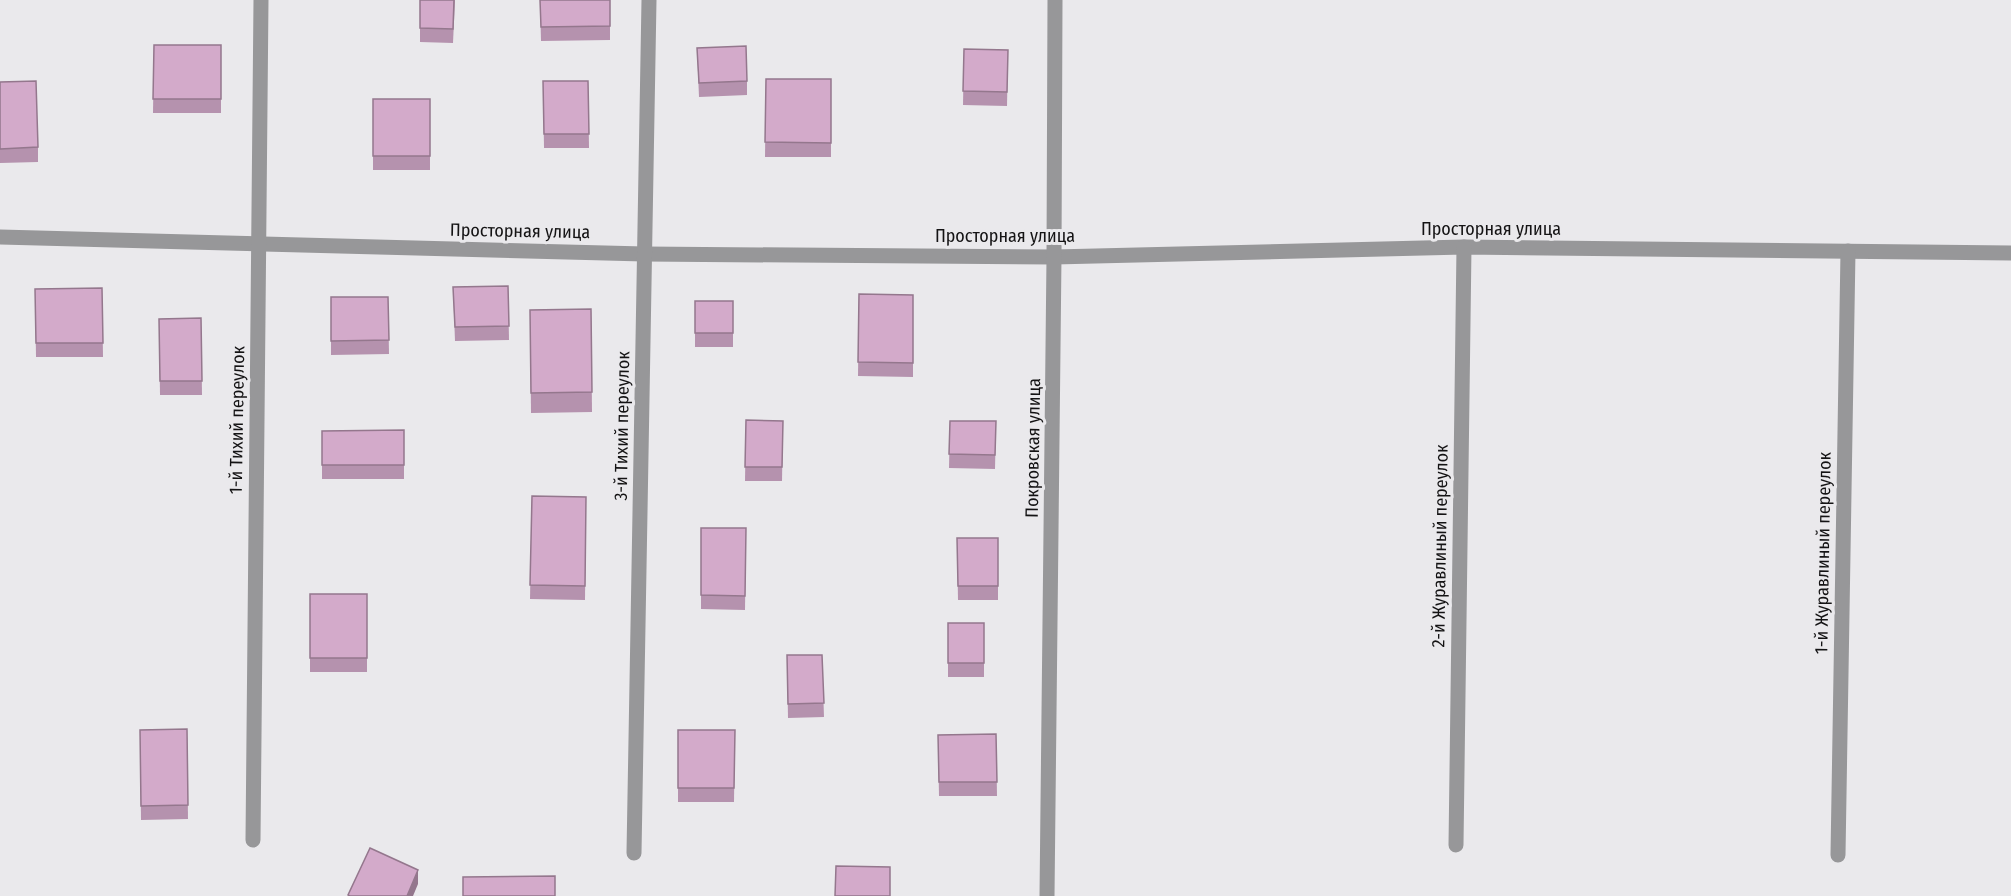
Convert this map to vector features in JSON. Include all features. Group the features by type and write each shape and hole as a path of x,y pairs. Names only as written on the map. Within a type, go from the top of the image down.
{"street":[{"name":"1-й Тихий переулок","path":"253,840 261,0"},
{"name":"3-й Тихий переулок","path":"634,853 649,0"},
{"name":"Покровская улица","path":"1047,896 1055,0"},
{"name":"Просторная улица","path":"0,237 644,254 1054,256 1464,248 2011,253"},
{"name":"2-й Журавлиный переулок","path":"1456,845 1464,248"},
{"name":"1-й Журавлиный переулок","path":"1838,855 1848,251"}],"building":[{"path":"420,0 454,0 453,29 420,28"},
{"path":"540,0 610,0 610,26 541,27"},
{"path":"154,45 221,45 221,99 153,99"},
{"path":"746,46 747,81 699,83 697,48"},
{"path":"964,49 1008,50 1007,92 963,91"},
{"path":"766,79 831,79 831,143 765,142"},
{"path":"36,81 38,147 0,149 0,82"},
{"path":"543,81 588,81 589,134 544,134"},
{"path":"373,99 430,99 430,156 373,156"},
{"path":"508,286 509,326 455,327 453,287"},
{"path":"102,288 103,343 36,343 35,289"},
{"path":"859,294 913,295 913,363 858,362"},
{"path":"331,297 388,297 389,340 331,341"},
{"path":"695,301 733,301 733,333 695,333"},
{"path":"591,309 592,392 531,393 530,310"},
{"path":"201,318 202,381 160,381 159,319"},
{"path":"746,420 783,421 782,467 745,467"},
{"path":"950,421 996,421 995,455 949,454"},
{"path":"404,430 404,465 322,465 322,431"},
{"path":"532,496 586,497 585,586 530,585"},
{"path":"701,528 746,528 745,596 701,595"},
{"path":"957,538 998,538 998,586 958,586"},
{"path":"310,594 367,594 367,658 310,658"},
{"path":"948,623 984,623 984,663 948,663"},
{"path":"787,655 822,655 824,703 788,704"},
{"path":"187,729 188,805 141,806 140,730"},
{"path":"678,730 735,730 734,788 678,788"},
{"path":"996,734 997,782 939,782 938,735"},
{"path":"370,848 418,870 407,896 348,895"},
{"path":"836,866 890,867 890,896 835,896"},
{"path":"555,876 555,896 463,896 463,877"}]}
